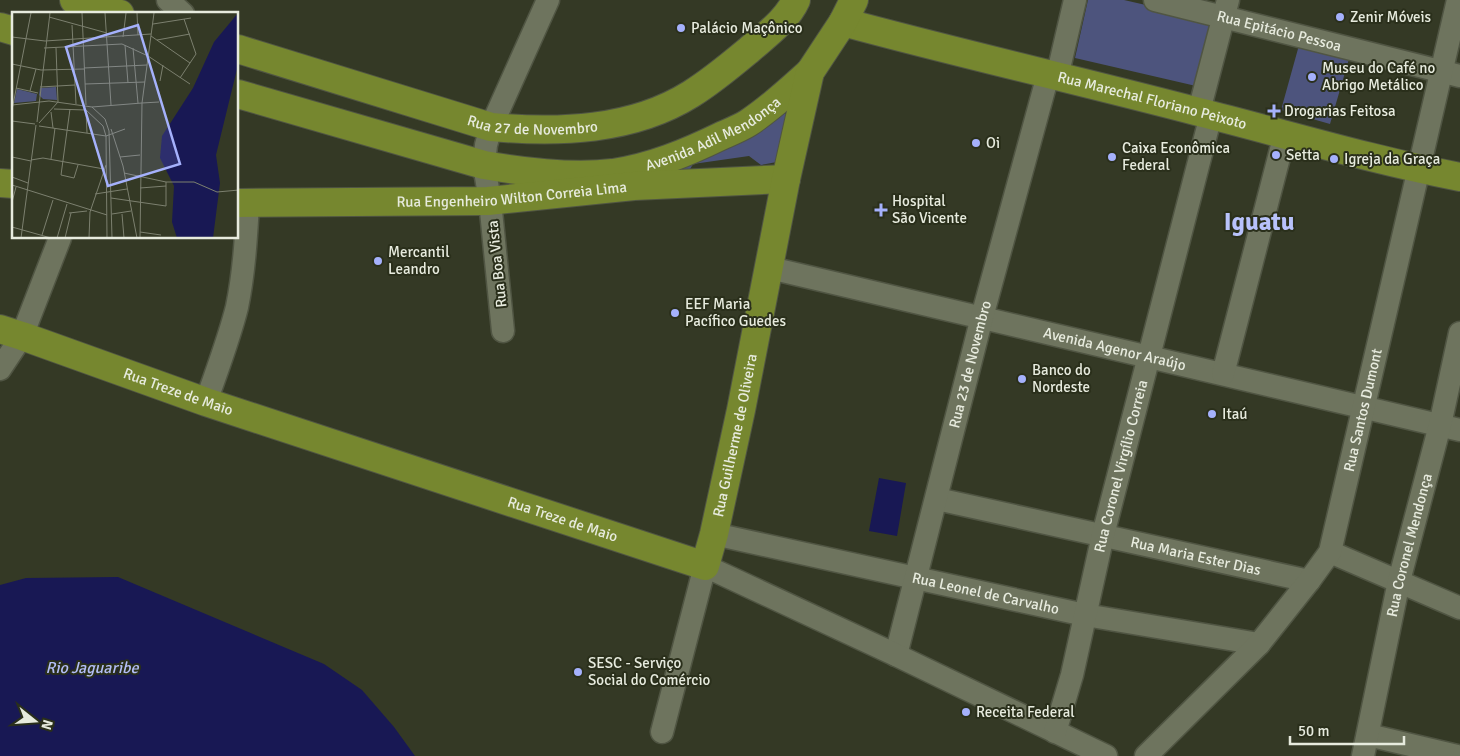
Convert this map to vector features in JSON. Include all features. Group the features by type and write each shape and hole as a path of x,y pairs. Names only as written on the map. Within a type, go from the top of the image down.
{"main road":[{"path":"74,0 113,12"},
{"name":"Rua 27 de Novembro","path":"239,50 491,127 518,130 556,130 598,127 626,121 659,110 691,94 738,59 782,20 790,1"},
{"name":"Rua Marechal Floriano Peixoto","path":"849,11 1052,76 1205,113 1418,169 1460,177"},
{"name":"Rua Guilherme de Oliveira","path":"705,566 742,410 786,178 810,72 849,11"},
{"name":"Avenida Adil Mendonça","path":"484,165 524,172 570,174 611,173 651,166 700,147 748,123 781,99 810,72"},
{"path":"239,94 484,165"},
{"name":"Rua Engenheiro Wilton Correia Lima","path":"243,203 490,201 634,186 786,178"},
{"name":"Rua Treze de Maio","path":"11,332 206,402 705,566"}],"street":[{"name":"Rua Boa Vista","path":"503,331 490,201 484,165 486,145 491,127 548,0"},
{"name":"Rua 23 de Novembro","path":"896,656 982,317 1075,0"},
{"name":"Rua Epitácio Pessoa","path":"1155,0 1226,8 1450,74"},
{"name":"Rua Santos Dumont","path":"1146,756 1259,644 1330,552 1418,169 1450,74 1458,0"},
{"name":"Rua Coronel Virgílio Correia","path":"1055,732 1072,674 1103,535 1150,357 1205,113 1226,8"},
{"path":"1223,374 1285,134"},
{"path":"206,402 225,347 236,307 244,266 243,203"},
{"path":"0,369 11,332 59,239"},
{"name":"Avenida Agenor Araújo","path":"770,268 1450,427"},
{"name":"Rua Coronel Mendonça","path":"1366,745 1399,581 1450,427 1460,333"},
{"name":"Rua Maria Ester Dias","path":"937,499 1309,581"},
{"name":"Rua Leonel de Carvalho","path":"714,534 1085,615 1259,644"},
{"path":"1330,552 1460,608"},
{"name":"Rua Treze de Maio","path":"705,566 1106,756"},
{"name":"Rua Guilherme de Oliveira","path":"662,732 705,566"},
{"path":"1366,745 1456,756"}],"shaded area":[{"path":"1088,0 1124,0 1211,20 1196,86 1075,58"},
{"path":"1301,38 1351,52 1330,124 1281,110"},
{"path":"784,113 787,115 782,161 761,165 749,156 693,164 688,173 651,171"}],"water":[{"path":"879,478 906,483 897,536 869,531"},
{"name":"Rio Jaguaribe","path":"118,577 324,664 362,690 394,727 415,756 0,756 0,585 26,578"}],"place":[{"name":"Zenir Móveis","path":"1340,17"},
{"name":"Palácio Maçônico","path":"681,28"},
{"name":"Museu do Café no Abrigo Metálico","path":"1312,77"},
{"name":"Drogarias Feitosa","path":"1274,111"},
{"name":"Oi","path":"976,143"},
{"name":"Setta","path":"1276,155"},
{"name":"Caixa Econômica Federal","path":"1112,157"},
{"name":"Igreja da Graça","path":"1334,159"},
{"name":"Hospital São Vicente","path":"881,210"},
{"name":"Mercantil Leandro","path":"378,261"},
{"name":"EEF Maria Pacífico Guedes","path":"675,313"},
{"name":"Banco do Nordeste","path":"1022,379"},
{"name":"Itaú","path":"1212,414"},
{"name":"SESC - Serviço Social do Comércio","path":"578,672"},
{"name":"Receita Federal","path":"966,712"}],"district":[{"name":"Iguatu","path":"1259,221"}]}
